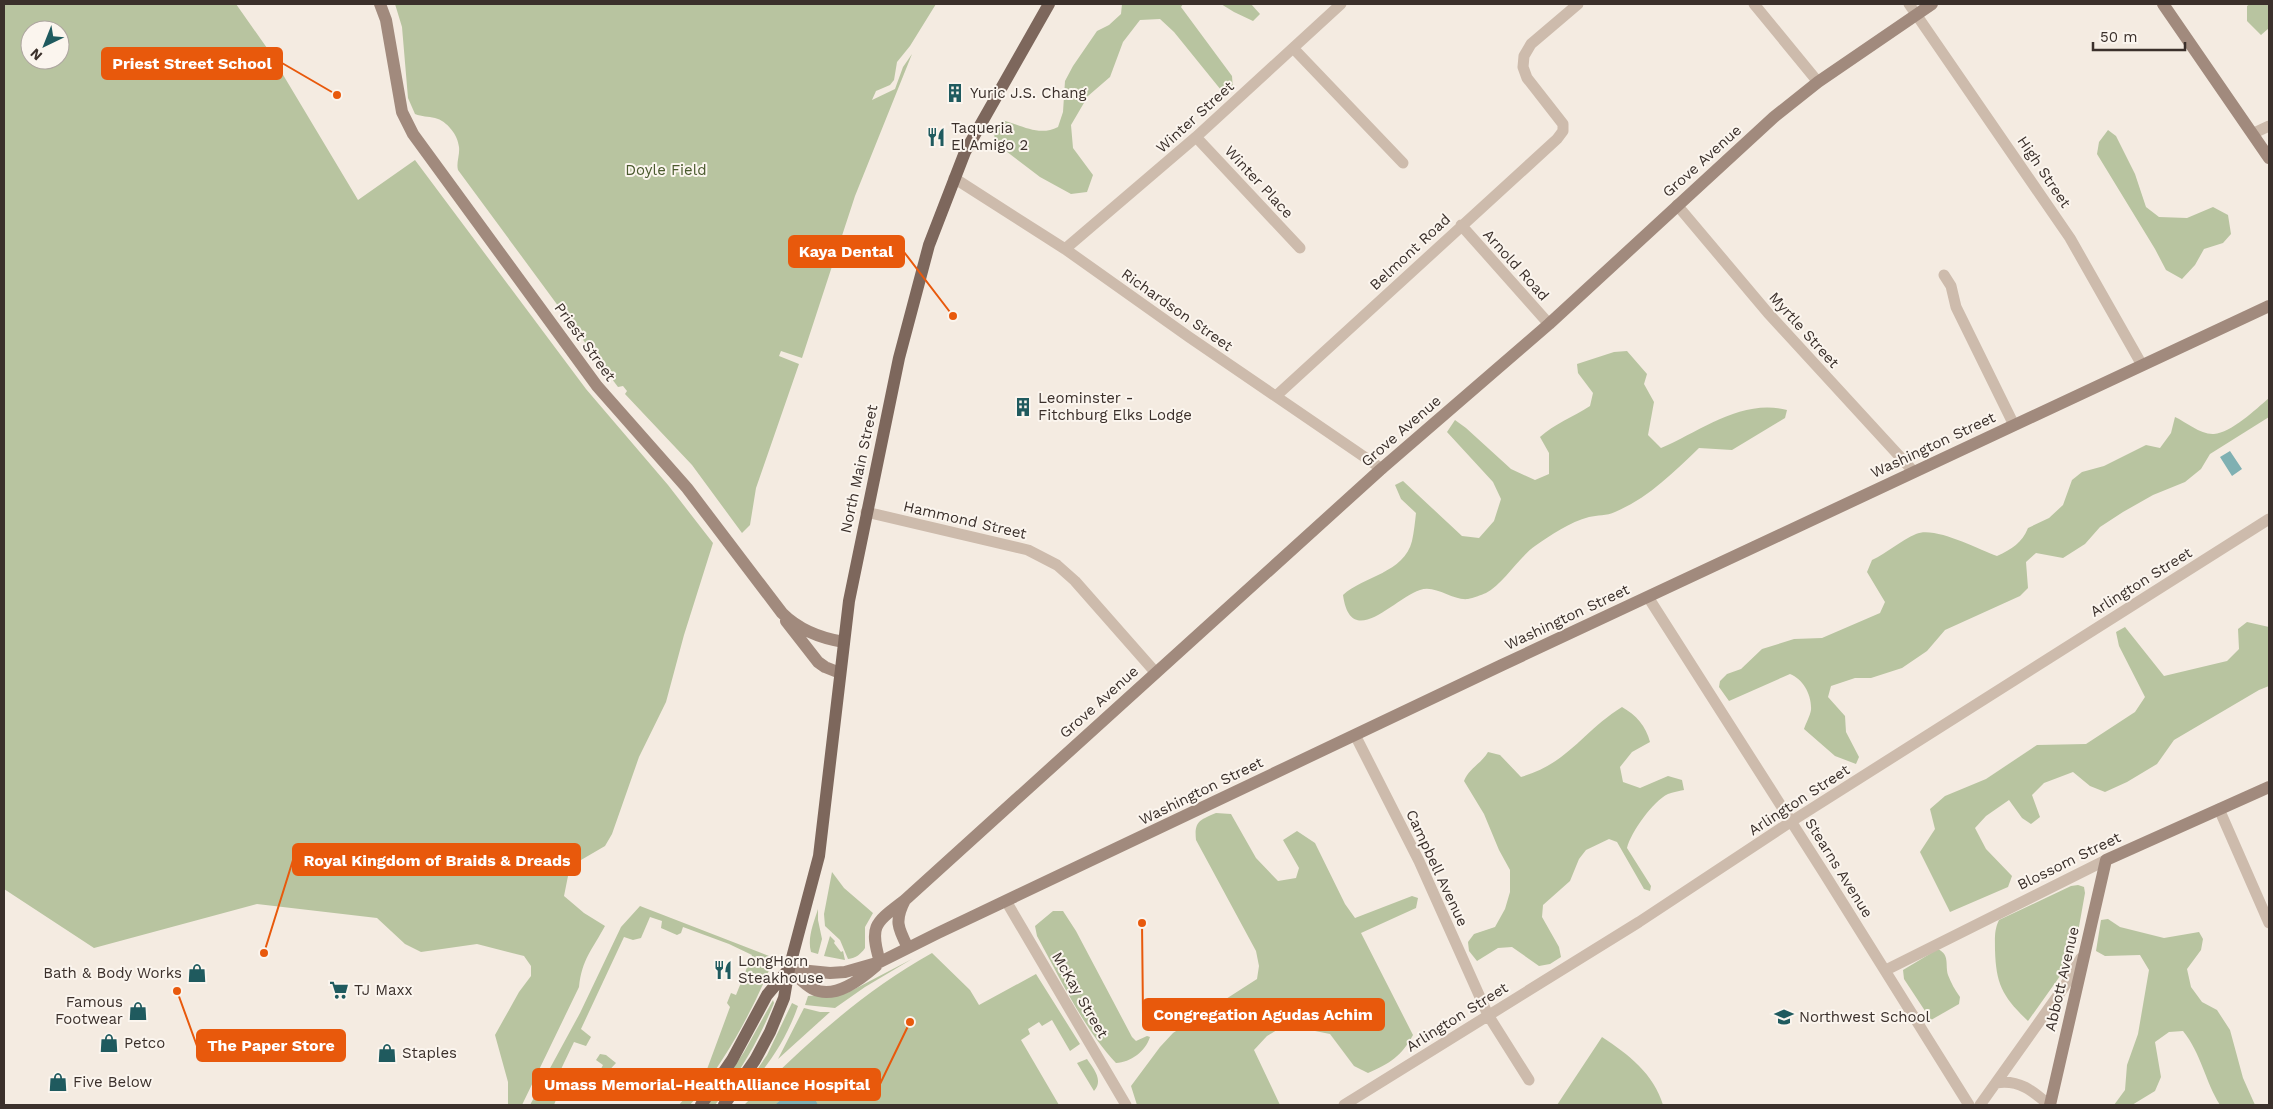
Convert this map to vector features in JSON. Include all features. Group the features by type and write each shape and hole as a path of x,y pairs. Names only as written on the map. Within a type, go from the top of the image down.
{"main road":[{"name":"North Main Street","path":"724,1105 745,1077 770,1032 784,998 788,969 819,856 849,602 866,512 915,293 931,236 954,178 983,118 1049,4"},
{"name":"North Main Street","path":"700,1105 732,1060 767,995 788,969"}],"street":[{"name":"Priest Street","path":"380,4 387,27 402,112 413,134 596,386 687,488 782,612 794,623 810,633 844,642"},
{"name":"Winter Street","path":"1065,249 1196,137 1341,4"},
{"name":"Belmont Road","path":"1276,396 1461,225 1552,144 1563,131 1563,124 1527,78 1523,67 1524,56 1531,44 1578,4"},
{"path":"1754,4 1818,82"},
{"name":"Grove Avenue","path":"880,962 874,940 877,925 881,919 905,900 1382,469 1549,324 1774,117 1913,9 1932,4"},
{"path":"2163,4 2254,133 2269,158"},
{"name":"High Street","path":"1913,9 2070,238 2142,365"},
{"path":"1293,48 1403,163"},
{"path":"2254,133 2269,126"},
{"name":"Winter Place","path":"1196,137 1300,248"},
{"name":"Richardson Street","path":"954,178 1065,249 1189,337 1382,469"},
{"name":"Myrtle Street","path":"1677,205 1768,313 1914,472"},
{"name":"Arnold Road","path":"1461,225 1549,324"},
{"path":"1944,275 1951,286 1956,306 2014,425"},
{"name":"Washington Street","path":"788,969 813,988 828,992 855,982 880,962 1006,901 2269,306"},
{"name":"Hammond Street","path":"866,512 1028,550 1049,561 1075,581 1156,673"},
{"name":"Arlington Street","path":"1350,1104 2269,519"},
{"name":"Stearns Avenue","path":"1648,597 1792,821 1798,835 1886,970 1970,1105"},
{"path":"782,612 793,632 813,657 825,667 840,673"},
{"name":"Campbell Avenue","path":"1355,735 1419,861 1488,1015 1529,1080"},
{"name":"Blossom Street","path":"1886,970 2106,860 2269,787"},
{"path":"2218,809 2269,923"},
{"name":"Abbott Avenue","path":"2049,1105 2106,860"},
{"path":"905,900 898,915 898,925 908,948"},
{"name":"McKay Street","path":"1006,901 1126,1105"},
{"path":"1980,1105 2064,987 2085,950"},
{"name":"Washington Street","path":"788,969 837,973 880,962"},
{"path":"1996,1083 2022,1084 2035,1092 2049,1105"}],"green space":[{"path":"4,4 236,4 267,48 358,200 415,160 586,389 668,485 713,543 684,635 666,702 639,757 612,834 605,846 581,860 568,876 564,896 584,913 605,926 585,962 579,987 522,1105 508,1105 508,1082 495,1035 519,992 531,976 531,966 524,956 477,944 421,952 405,944 377,918 257,904 94,948 4,889"},
{"name":"Doyle Field","path":"395,4 936,4 910,46 897,62 894,80 890,85 876,91 872,100 895,89 903,67 912,54 855,196 802,358 781,351 779,356 799,364 756,488 750,525 742,533 692,465 625,394 627,391 623,386 618,387 458,170 459,147 457,138 451,129 444,122 432,117 415,114 408,98 402,27"},
{"path":"1122,4 1183,4 1181,7 1232,76 1233,89 1221,90 1174,32 1160,19 1140,20 1123,42 1110,77 1088,96 1071,125 1073,148 1093,175 1087,192 1071,194 1040,177 998,145 994,135 997,126 1002,120 1044,131 1058,127 1063,112 1065,81 1097,31 1109,25 1121,14"},
{"path":"1221,4 1251,4 1260,14 1253,21"},
{"path":"2250,4 2269,4 2269,28 2261,35 2247,21 2247,6"},
{"path":"2108,130 2116,136 2135,174 2146,207 2159,217 2187,218 2213,207 2228,215 2231,234 2223,243 2204,249 2195,265 2182,279 2166,270 2097,154 2099,142"},
{"path":"1627,351 1647,374 1644,384 1654,402 1648,435 1661,448 1722,418 1754,408 1770,407 1787,410 1785,418 1732,450 1699,448 1680,467 1638,500 1612,513 1589,517 1575,522 1541,542 1529,551 1498,584 1486,593 1470,599 1462,599 1432,589 1426,589 1409,595 1374,617 1364,620 1355,619 1347,611 1343,595 1392,567 1408,552 1412,541 1416,513 1401,499 1395,485 1403,481 1462,536 1479,538 1494,521 1501,499 1493,482 1447,432 1455,420 1511,469 1535,480 1549,474 1549,453 1540,437 1557,424 1590,406 1593,393 1578,373 1577,364 1614,352"},
{"path":"2269,398 2269,417 2210,454 2201,469 2185,482 2153,495 2123,512 2100,527 2085,544 2063,558 2036,553 2026,562 2028,588 2020,596 1945,630 1927,651 1902,668 1871,678 1855,678 1831,686 1828,697 1845,716 1846,732 1859,757 1856,764 1835,756 1804,729 1810,715 1811,704 1806,688 1795,676 1790,674 1729,701 1719,687 1720,681 1727,674 1741,669 1762,649 1794,639 1822,638 1880,613 1885,602 1867,572 1872,560 1910,537 1924,532 1934,533 1956,539 1997,556 2016,545 2023,538 2028,528 2049,518 2063,505 2072,480 2082,472 2104,466 2146,445 2160,448 2171,433 2175,417 2209,434 2221,433 2235,425"},
{"path":"2247,622 2269,627 2269,686 2174,740 2157,764 2127,782 2105,792 2090,786 2073,772 2044,783 2032,795 2040,817 2031,824 2022,818 2009,800 1986,816 1975,828 1986,849 2012,876 2008,887 1950,912 1920,852 1935,829 1930,809 1945,796 1986,779 2037,745 2086,744 2135,712 2145,697 2119,646 2116,632 2125,627 2164,676 2227,661 2239,649 2238,629"},
{"path":"1622,707 1640,722 1650,742 1632,752 1620,767 1623,782 1640,788 1668,776 1682,780 1684,790 1668,794 1656,803 1649,810 1629,841 1627,848 1651,886 1650,891 1644,889 1617,842 1609,839 1586,850 1579,859 1570,881 1543,905 1542,917 1559,947 1561,957 1550,964 1539,966 1512,947 1498,948 1477,961 1469,951 1468,942 1474,934 1495,927 1505,909 1510,892 1510,870 1499,850 1484,814 1464,781 1466,777 1488,752 1500,755 1521,777 1538,771 1564,755 1608,716"},
{"path":"1216,813 1231,814 1256,858 1278,881 1296,878 1299,868 1283,840 1297,831 1315,843 1345,904 1355,918 1412,896 1418,898 1416,908 1361,933 1413,1035 1404,1049 1383,1066 1368,1073 1354,1066 1330,1034 1285,1025 1267,1036 1254,1050 1280,1105 1137,1105 1131,1086 1173,1033 1257,979 1259,966 1256,951 1196,840 1196,829 1199,822"},
{"path":"832,872 844,888 873,913 865,927 865,948 858,955 848,959 840,940 825,926 824,914"},
{"path":"2078,885 2084,887 2085,893 2075,949 2065,969 2028,1021 2012,1005 1999,982 1995,950 1997,924 1999,920 2071,886"},
{"path":"640,906 774,958 758,995 739,1031 695,1099 690,1105 679,1105 706,1072 730,1007 727,1003 731,993 736,995 752,955 729,944 683,927 681,933 677,935 661,928 662,921 650,917 641,938 633,940 624,937 581,1029 591,1037 586,1046 574,1042 552,1088 559,1092 554,1105 530,1105 580,1013 621,927"},
{"path":"818,909 822,939 818,954 811,952 810,941"},
{"path":"1053,911 1063,911 1076,931 1132,1037 1136,1041 1147,1036 1150,1037 1141,1052 1127,1061 1116,1063 1093,1034 1063,985 1037,936 1035,926"},
{"path":"2108,919 2120,927 2164,938 2199,932 2203,939 2201,950 2187,969 2191,987 2202,1002 2217,1010 2230,1030 2243,1078 2255,1105 2220,1105 2194,1048 2183,1031 2169,1032 2155,1042 2161,1077 2155,1091 2132,1105 2114,1105 2125,1090 2127,1065 2138,1034 2149,970 2140,955 2105,956 2096,951 2101,920"},
{"path":"830,936 841,952 843,951 845,960 824,956"},
{"path":"1938,949 1946,957 1948,975 1960,997 1959,1004 1931,1020 1904,979 1903,970"},
{"path":"932,953 970,990 979,1005 1036,974 1080,1044 1070,1051 1052,1020 1042,1026 1039,1022 1028,1029 1030,1034 1021,1040 1059,1105 744,1105 810,1042 856,1004 880,986"},
{"path":"912,959 865,987 835,1008 805,1005 808,996 847,993"},
{"path":"773,1000 774,1003 762,1030 740,1069 715,1105 708,1105 744,1052"},
{"path":"792,1003 798,1006 781,1044 765,1067 737,1099 767,1055"},
{"path":"804,1008 820,1012 830,1012 778,1059"},
{"path":"1602,1037 1621,1050 1647,1074 1663,1105 1557,1105"},
{"path":"600,1054 606,1055 616,1063 589,1092 603,1065 596,1060"},
{"path":"1087,1059 1098,1078 1097,1087 1094,1091 1077,1063"}],"water":[{"path":"2230,451 2242,469 2232,476 2220,457"},
{"path":"802,1087 810,1090 818,1105 775,1105 790,1092"}],"place":[{"name":"Yuric J.S. Chang","path":"955,93"},
{"name":"Priest Street School","path":"337,95"},
{"name":"Taqueria El Amigo 2","path":"936,137"},
{"name":"Kaya Dental","path":"953,316"},
{"name":"Leominster - Fitchburg Elks Lodge","path":"1023,407"},
{"name":"Congregation Agudas Achim","path":"1142,923"},
{"name":"Royal Kingdom of Braids & Dreads","path":"264,953"},
{"name":"LongHorn Steakhouse","path":"723,970"},
{"name":"Bath & Body Works","path":"197,973"},
{"name":"TJ Maxx","path":"339,990"},
{"name":"The Paper Store","path":"177,991"},
{"name":"Famous Footwear","path":"138,1011"},
{"name":"Northwest School","path":"1784,1017"},
{"name":"Umass Memorial-HealthAlliance Hospital","path":"910,1022"},
{"name":"Petco","path":"109,1043"},
{"name":"Staples","path":"387,1053"},
{"name":"Five Below","path":"58,1082"}]}
